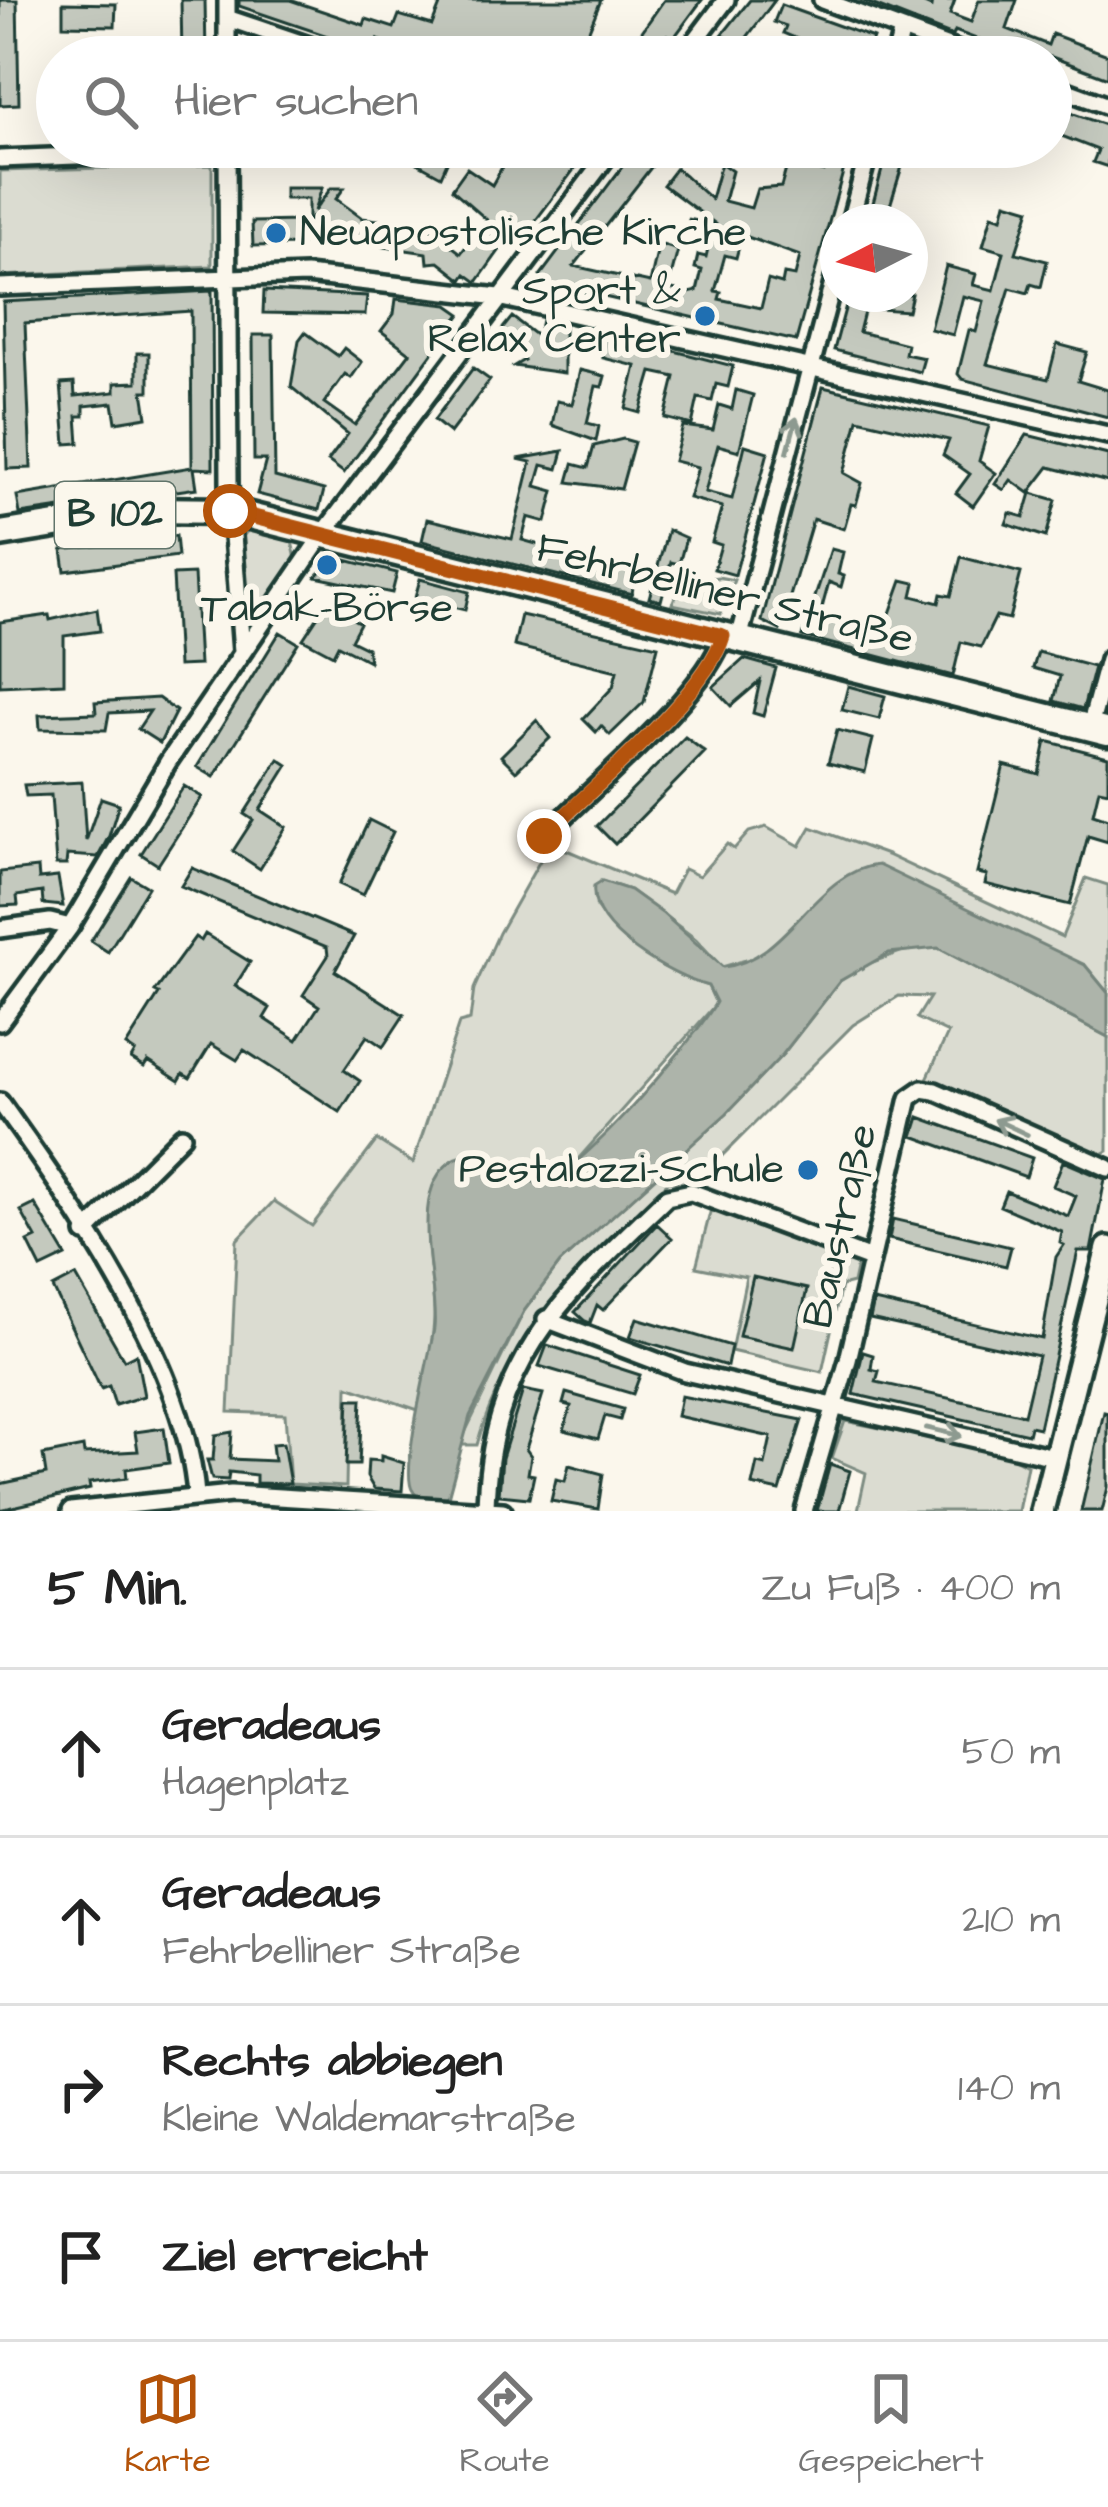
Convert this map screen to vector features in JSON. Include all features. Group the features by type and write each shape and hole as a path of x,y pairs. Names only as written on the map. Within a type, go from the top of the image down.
{"main road":[{"name":"B 102","path":"0,534 149,510 230,511 324,532"},
{"name":"Fehrbelliner Straße","path":"324,532 1099,730"},
{"path":"1042,1511 1108,1249"}],"street":[{"path":"698,36 726,0"},
{"path":"822,0 918,36"},
{"path":"227,9 292,36"},
{"path":"900,36 902,30"},
{"path":"1072,93 1108,106"},
{"path":"0,159 36,157"},
{"path":"227,168 230,511 242,651"},
{"path":"0,1022 70,927 242,651 324,532 597,168"},
{"path":"855,204 864,168"},
{"path":"0,287 228,275 344,277 499,297 811,364 1108,435"},
{"path":"544,836 681,699 731,638 825,312"},
{"path":"1099,730 1108,662"},
{"path":"0,929 50,922 70,927"},
{"name":"Baustraße","path":"804,1511 909,1098 922,1089 1108,1168"},
{"path":"0,1102 85,1233 160,1370 196,1495"},
{"path":"85,1233 182,1136"},
{"path":"71,1511 196,1495 248,1503 494,1510 489,1444 501,1405 546,1319 574,1286 679,1191 871,1259"},
{"path":"546,1319 652,1362 1054,1457"}],"shaded area":[{"path":"212,168 212,266 0,276 0,171"},
{"path":"251,526 291,537 296,559 255,618 246,614 241,539"},
{"path":"718,577 734,580 721,614 672,604 681,582"},
{"path":"766,827 800,846 811,827 887,855 1062,937 1086,878 1108,885 1108,993 1085,965 834,889 763,955 722,967 696,939 630,890 601,881 596,907 606,920 661,965 708,986 716,1004 563,1176 539,1183 466,1156 447,1165 435,1181 429,1203 434,1317 418,1410 348,1386 346,1487 290,1484 285,1414 229,1412 237,1240 274,1201 312,1226 377,1140 413,1163 459,1023 470,1020 474,989 499,933 550,843 671,894 684,869 699,876 727,844 734,849 749,832"},
{"path":"878,865 1085,965 1108,993 1108,1037 938,948 889,953 840,981 783,1054 727,1113 560,1263 524,1311 470,1416 447,1501 423,1503 413,1491 410,1462 434,1328 427,1215 439,1174 453,1160 474,1156 529,1181 555,1177 634,1105 716,1002 708,986 654,962 618,935 596,903 594,886 602,881 630,890 723,967 766,949 836,883"},
{"path":"914,947 938,948 1108,1037 1108,1151 1100,1155 927,1079 948,1033 917,1018 930,997 899,996 853,1025 693,1185 669,1181 611,1240 530,1334 490,1405 477,1445 459,1445 524,1311 560,1263 727,1113 783,1054 840,981 859,967"},
{"path":"711,1209 857,1264 853,1283 841,1286 822,1372 731,1351 746,1277 696,1267"},
{"path":"845,1421 1005,1453 1027,1465 1018,1511 839,1511 858,1510 866,1473 832,1458"}],"building":[{"path":"0,0 17,0 19,104 0,105"},
{"path":"181,0 205,0 206,36 182,36"},
{"path":"239,0 290,0 364,25 366,19 394,28 399,15 432,25 442,0 601,0 586,36 328,36 239,6"},
{"path":"664,0 702,0 675,36 639,36"},
{"path":"750,0 775,0 748,36 722,35"},
{"path":"861,0 915,0 931,7 932,0 955,0 950,14 971,22 979,0 1017,0 1007,29 1025,36 968,36 955,31 953,36"},
{"path":"63,3 116,4 115,26 63,25"},
{"path":"781,5 867,36 790,36 783,33 786,26 774,22"},
{"path":"1072,42 1108,55 1108,78 1072,64"},
{"path":"1072,113 1108,126 1108,167 1093,162 1098,150 1072,140"},
{"path":"467,168 492,185 502,168 575,168 518,244 509,237 477,282 466,274 462,280 439,262 428,263 427,253 344,241 312,217 308,223 308,199 285,199 285,188 322,188 314,211 331,188 344,188 336,199 362,218 425,226 461,253 487,220 452,189"},
{"path":"621,168 651,168 574,266 650,283 659,244 678,250 668,288 689,293 697,291 702,270 695,268 698,255 706,257 711,235 688,219 717,225 663,185 676,168 711,199 720,168 728,168 732,171 724,201 751,208 757,189 781,187 786,168 824,172 825,168 844,168 834,204 820,204 820,255 796,341 543,283 540,276","holes":["742,235 800,256 795,276 784,274 782,284 768,280 761,308 719,299 721,292 715,291 725,255 736,258"]},
{"path":"882,168 902,168 891,204 873,204"},
{"path":"1006,202 1030,209 1016,253 1047,261 1041,287 1031,284 1028,293 1010,288 987,364 1048,379 1057,344 1087,352 1078,381 1108,390 1108,417 962,379 958,374 969,330 976,332 984,301 963,296 953,335 930,329 946,266 976,274 973,285 994,290 1004,252 983,246 992,215 1002,218"},
{"name":"Neuapostolische Kirche","path":"300,221 301,245 253,246 252,222"},
{"path":"212,291 213,469 194,468 197,488 20,514 17,496 192,467 191,311 25,323 31,468 7,469 3,302"},
{"path":"264,291 367,296 365,315 263,313"},
{"path":"396,299 448,305 461,314 344,473 328,461 348,434 291,387 299,340 305,332 338,356 344,348 362,362 351,378 345,374 324,403 355,425 410,353 381,331 394,314"},
{"path":"844,312 864,312 859,332 907,344 905,354 924,358 920,372 834,350"},
{"path":"512,317 538,337 542,320 564,325 564,373 514,366 524,360 519,352 523,349 500,332"},
{"path":"608,334 733,366 728,387 716,384 712,401 698,398 692,425 665,418 675,377 652,372 640,413 626,409 636,366 603,358"},
{"path":"253,335 273,335 275,477 324,490 319,510 257,494 266,460 254,460"},
{"path":"137,353 149,353 149,391 143,391 147,417 116,422 113,403 84,406 84,416 77,416 79,443 66,444 61,384 74,383 75,396 115,392 115,383 137,382"},
{"path":"473,368 490,380 450,433 434,420"},
{"path":"580,370 605,376 602,387 596,386 587,423 599,426 596,441 552,425 557,401 572,404"},
{"path":"823,387 989,426 979,461 996,473 973,506 956,493 970,474 943,455 949,440 858,419 844,473 862,483 856,505 851,504 844,529 813,519 780,630 762,621"},
{"path":"736,390 753,395 739,451 718,445 705,492 732,499 745,445 768,452 735,575 714,569 721,545 712,542 722,507 689,498 698,467 674,461 683,426 713,430 719,405 732,409"},
{"path":"1027,435 1108,455 1108,482 1049,467 1029,493 1011,480 1004,490 995,484"},
{"path":"623,439 634,442 621,489 568,482 573,464 588,468 594,446"},
{"path":"563,451 558,469 542,465 536,486 554,491 546,522 528,517 522,540 635,572 632,594 422,541 427,519 512,539 531,462 518,459"},
{"path":"1031,493 1056,500 1046,537 1006,524 1010,513 1024,517"},
{"path":"668,530 686,538 679,564 671,562 661,601 649,598"},
{"path":"176,536 178,556 65,571 62,550"},
{"path":"831,549 843,552 838,574 844,576 841,587 829,582 820,615 883,633 902,580 915,583 912,596 939,603 941,594 951,596 961,557 1021,573 1009,619 996,616 981,647 961,642 953,676 802,636"},
{"path":"334,557 397,573 392,593 316,577"},
{"path":"194,574 199,665 178,666 173,575"},
{"path":"420,579 469,592 465,610 415,598"},
{"path":"326,604 360,623 351,640 367,648 369,661 338,645 333,655 303,639"},
{"path":"97,609 100,631 64,636 64,683 0,686 0,622 49,615 50,620"},
{"path":"521,615 658,646 644,702 610,735 601,726 596,732 583,719 613,687 617,671 514,646"},
{"path":"280,632 298,643 214,777 197,767"},
{"path":"1038,652 1094,667 1083,709 1054,701 1060,676 1033,668"},
{"path":"744,659 776,668 763,716 753,713 760,681 731,706 713,687"},
{"path":"848,686 885,696 879,719 842,710"},
{"path":"158,698 176,711 160,743 138,729 150,711 109,713 106,730 40,729 39,715 96,713 95,702"},
{"path":"537,720 550,738 516,771 501,756"},
{"path":"837,730 873,739 865,772 828,763"},
{"path":"685,737 705,752 615,844 597,826"},
{"path":"1046,741 1108,757 1108,791 1099,789 1093,814 1108,819 1108,842 1088,836 1070,905 985,884 987,875 977,873 1004,765 1039,774"},
{"path":"279,759 288,765 260,810 286,827 260,869 233,851 253,820 244,814"},
{"path":"82,782 86,841 101,798 119,804 109,836 98,857 67,855 66,865 56,865 51,795 26,796 24,785"},
{"path":"184,786 202,797 158,865 141,854"},
{"path":"369,820 393,832 363,895 339,884"},
{"path":"38,868 39,879 58,877 63,906 43,904 42,892 17,896 18,905 0,906 0,872"},
{"path":"192,868 354,936 335,971 404,1015 383,1047 367,1036 344,1070 360,1081 340,1112 244,1050 237,1060 211,1044 190,1078 183,1074 179,1081 148,1061 144,1067 131,1059 135,1052 126,1046 159,994 155,992 195,937 201,941 205,934 250,962 235,986 270,1008 264,1018 297,1040 319,1006 303,995 328,956 327,947 181,886"},
{"path":"131,877 148,887 108,952 91,941"},
{"path":"919,1117 1032,1158 1026,1177 913,1136"},
{"path":"1063,1161 1105,1179 1091,1251 1078,1251 1039,1428 1030,1426 1028,1434 853,1394 863,1352 873,1355 871,1369 879,1371 876,1382 1024,1415 1038,1356 870,1319 874,1301 1042,1339 1056,1257 1064,1245 1060,1243 1062,1232 1000,1206 1006,1191 1068,1216 1076,1196 1053,1186"},
{"path":"35,1204 66,1256 41,1268 28,1242 36,1238 21,1211"},
{"path":"893,1219 1011,1247 1006,1266 889,1239"},
{"path":"657,1224 672,1238 603,1310 597,1305 590,1323 585,1321 575,1312"},
{"path":"76,1276 124,1360 136,1354 144,1396 115,1405 109,1386 101,1389 53,1288"},
{"path":"753,1277 807,1289 794,1348 739,1336"},
{"path":"637,1318 731,1346 727,1366 630,1337"},
{"path":"547,1345 640,1375 633,1394 539,1366"},
{"path":"523,1390 543,1394 526,1449 531,1456 528,1474 534,1475 529,1498 499,1495 502,1458"},
{"path":"566,1393 623,1409 620,1420 605,1416 598,1439 564,1430 571,1406 563,1404"},
{"path":"681,1396 802,1420 780,1491 752,1485 757,1463 765,1465 771,1437 677,1416"},
{"path":"349,1399 362,1399 359,1465 346,1465"},
{"path":"1104,1412 1108,1413 1108,1487 1102,1511 1081,1511"},
{"path":"164,1428 169,1463 126,1469 127,1478 89,1483 90,1489 0,1510 0,1484 46,1474 43,1455 83,1447 84,1454 138,1451 135,1432"},
{"path":"232,1432 230,1459 274,1461 272,1444 283,1443 290,1484 256,1483 256,1475 229,1472 228,1480 212,1479 207,1460 213,1460 215,1435"},
{"path":"381,1456 404,1463 402,1491 374,1489 367,1477 368,1460 381,1461"},
{"path":"830,1464 850,1471 839,1511 817,1511"},
{"path":"569,1465 603,1474 598,1509 551,1501 556,1479 565,1481"}],"place":[{"name":"Neuapostolische Kirche","path":"276,233"},
{"name":"Sport & Relax Center","path":"705,316"},
{"name":"Tabak-Börse","path":"327,565"},
{"name":"Pestalozzi-Schule","path":"808,1170"}],"route":[{"path":"230,511 723,636 715,659 681,699 544,836"}]}
